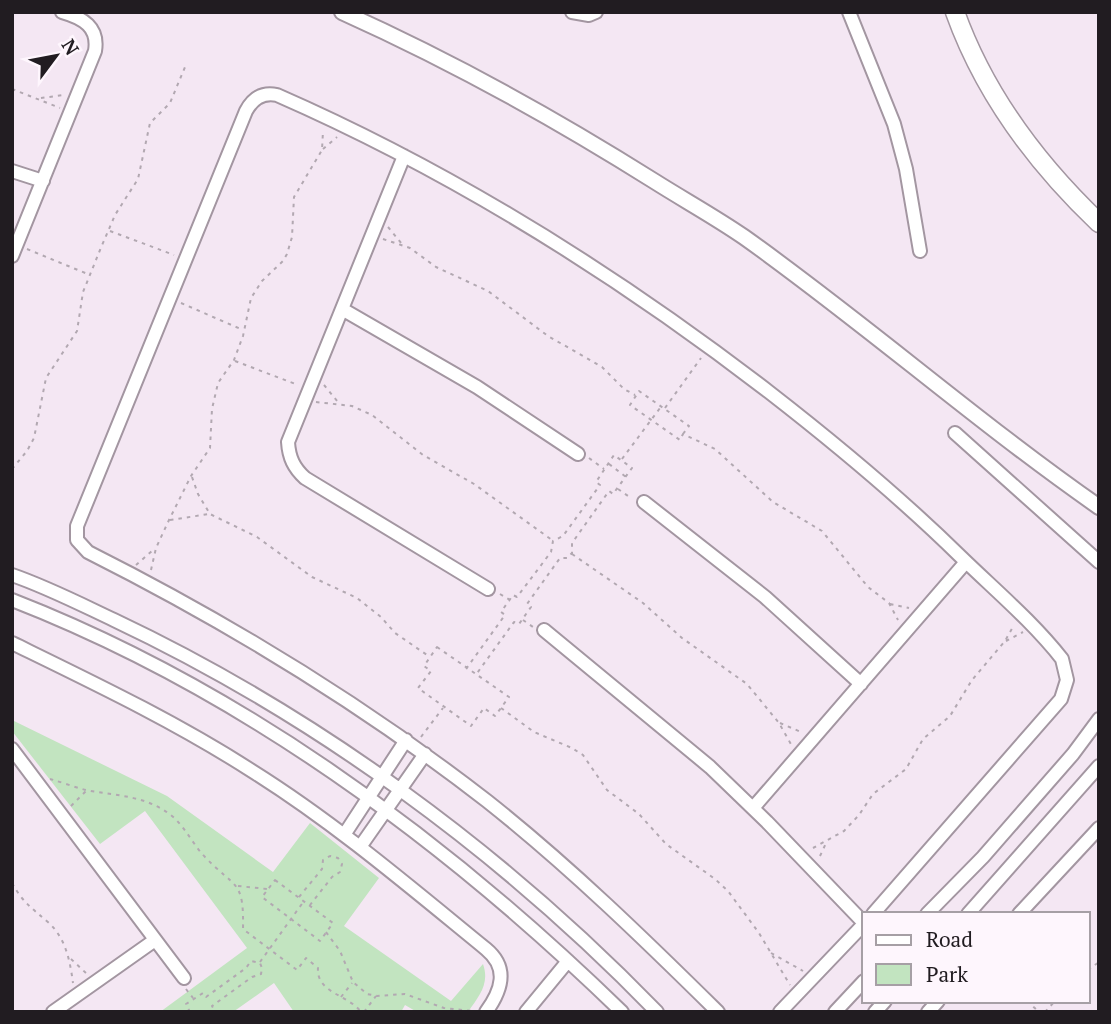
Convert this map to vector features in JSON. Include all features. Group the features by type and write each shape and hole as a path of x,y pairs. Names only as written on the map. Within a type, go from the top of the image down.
{"highway":[{"path":"955,12 981,70 1015,127 1056,180 1099,223"}],"main road":[{"path":"342,12 452,64 546,115 741,235 1099,507"}],"street":[{"path":"14,250 95,51 96,38 86,22 62,12"},
{"path":"572,12 589,15 596,12"},
{"path":"849,12 894,124 906,169 920,251"},
{"path":"718,1012 622,918 548,852 415,747 287,661 148,582 83,549 78,540 76,531 246,111 254,100 267,94 277,95 404,156 561,247 709,347 866,471 966,562 1057,652 1065,666 1067,680 1061,699 875,912"},
{"path":"404,156 288,442 290,457 300,474 488,589"},
{"path":"12,171 43,181"},
{"path":"342,309 477,387 578,454"},
{"path":"954,433 1099,562"},
{"path":"644,502 765,597 861,684"},
{"path":"753,808 966,562"},
{"path":"12,575 181,652 286,714 382,778 529,893 611,966 657,1012"},
{"path":"12,600 167,671 262,727 369,797 469,874 622,1012"},
{"path":"544,630 674,735 753,808 862,921"},
{"path":"12,643 128,700 212,746 289,795 360,847 496,960 502,982 497,996 486,1011"},
{"path":"930,912 992,847 1073,754 1099,719"},
{"path":"344,835 382,778 415,747"},
{"path":"360,847 400,791 415,747"},
{"path":"12,750 184,978"},
{"path":"970,912 1099,766"},
{"path":"1021,912 1099,828"},
{"path":"780,1012 862,925"},
{"path":"53,1012 155,940"},
{"path":"526,1012 568,961"},
{"path":"835,1012 862,983"}],"path":[{"path":"12,469 34,438 46,378 77,331 83,292 115,215 138,179 150,123 170,103 185,67"},
{"path":"12,89 70,113"},
{"path":"40,99 78,93"},
{"path":"322,150 325,116"},
{"path":"148,582 156,548 169,520 191,476 211,448 212,410 218,383 234,360 256,289 287,254 292,237 294,197 322,150 349,128"},
{"path":"380,217 402,245"},
{"path":"109,231 186,260"},
{"path":"372,236 402,245 436,267 499,297 548,336 602,367 624,389 636,396"},
{"path":"14,250 90,275"},
{"path":"170,299 244,330"},
{"path":"621,460 709,347"},
{"path":"234,360 307,395 352,406 372,415 416,450 474,484 553,541"},
{"path":"316,374 339,403"},
{"path":"639,391 663,408 689,426 680,440 630,405 639,391"},
{"path":"683,434 715,449 773,502 822,531 868,587 889,603 923,611"},
{"path":"475,676 514,622 519,624 531,607 527,604 561,558 567,558 572,553 572,543 609,491 613,494 632,468 614,455 596,482 600,485 563,536 553,541"},
{"path":"608,464 626,477"},
{"path":"191,476 210,513 257,537 312,577 357,598 381,617 395,633 430,657"},
{"path":"169,520 210,513"},
{"path":"466,669 505,615 501,612 513,595 517,597 551,552 553,541"},
{"path":"127,572 156,548"},
{"path":"572,553 643,603 682,638 747,684 779,723 797,757"},
{"path":"889,603 904,634"},
{"path":"813,848 852,824 873,794 906,769 923,739 950,716 976,673 1005,641 1019,614"},
{"path":"1005,641 1032,628"},
{"path":"437,648 466,669 509,697 495,716 484,708 471,726 418,688 431,671 424,666 437,648"},
{"path":"415,747 444,706"},
{"path":"501,708 534,732 583,755 607,789 639,814 666,844 728,891 750,919 796,995"},
{"path":"779,723 814,737"},
{"path":"29,771 87,790 131,797 161,808 178,822 203,855 237,885 268,889"},
{"path":"64,817 74,800 87,790"},
{"path":"820,856 828,841"},
{"path":"298,897 322,869 323,860 330,856 338,858 342,864 341,872 332,877 309,906"},
{"path":"275,880 333,923 320,941 262,897 268,889 275,880"},
{"path":"12,883 28,906 56,931 70,958 95,982"},
{"path":"237,885 243,909 243,929 297,970 306,958 318,968 318,976 330,991 362,1012 377,996"},
{"path":"260,963 304,901"},
{"path":"326,932 340,951 353,982 367,994 405,994 444,1008 486,1011"},
{"path":"771,952 814,976"},
{"path":"70,958 75,997"},
{"path":"185,1012 190,1010 186,1004 203,993 206,997 246,968 251,961 260,963"},
{"path":"213,1012 215,1011 212,1006 252,977 261,974 260,963"},
{"path":"341,997 353,982"},
{"path":"444,1008 449,1012"}],"green space":[{"path":"12,720 167,796 273,872 310,823 379,878 344,926 451,1001 483,964 485,978 479,995 468,1012 417,1012 405,1005 401,1012 294,1012 274,983 233,1012 160,1012 247,948 145,811 100,844 12,731"}]}
